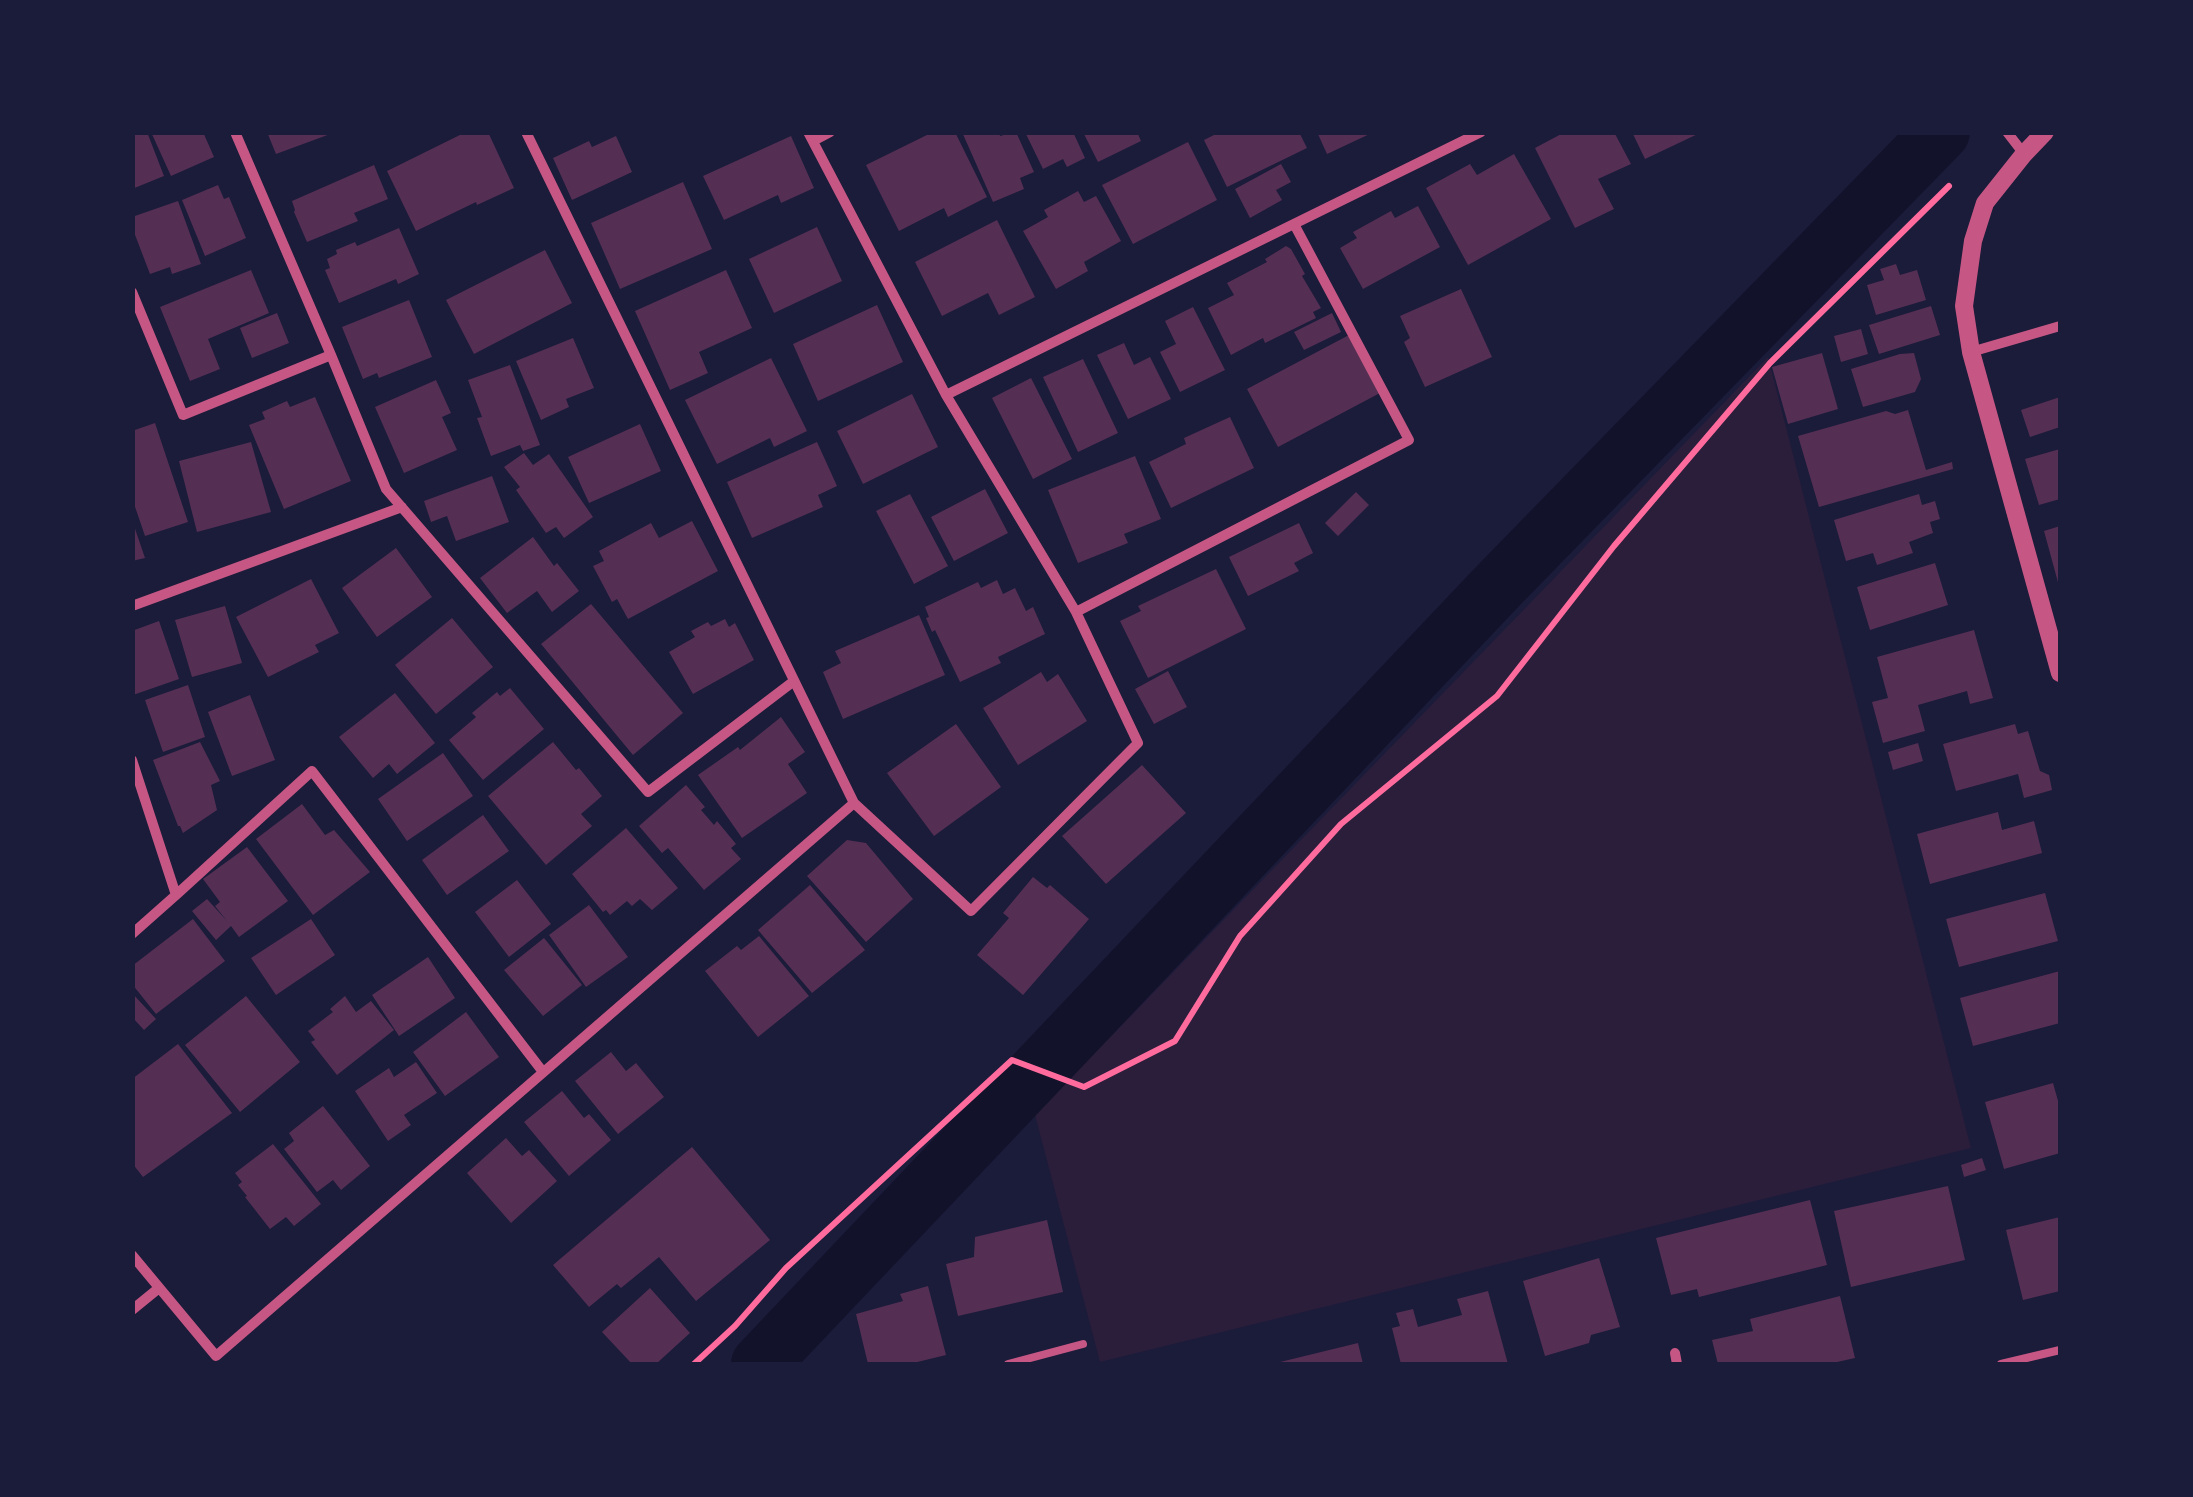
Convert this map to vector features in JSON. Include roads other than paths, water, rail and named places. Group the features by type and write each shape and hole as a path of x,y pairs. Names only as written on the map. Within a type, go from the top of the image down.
{"street":[{"path":"235,132 386,490 648,792 794,680"},
{"path":"526,132 854,803 970,911 1138,742 1076,612 946,395 810,137 830,132"},
{"path":"946,395 1481,132"},
{"path":"2007,132 2024,154"},
{"path":"2045,132 1986,203 1973,242 1964,306 1971,352 2060,673"},
{"path":"1076,612 1409,440 1294,224"},
{"path":"132,292 183,414 331,355"},
{"path":"1971,352 2060,326"},
{"path":"132,606 402,508"},
{"path":"132,760 176,895"},
{"path":"132,934 312,771 544,1072"},
{"path":"132,1256 216,1356 854,803"},
{"path":"132,1310 159,1288"}],"lane":[{"path":"1008,1364 1083,1344"},
{"path":"2001,1364 2060,1350"}],"waterway":[{"path":"760,1364 1498,586 1941,132"}]}
